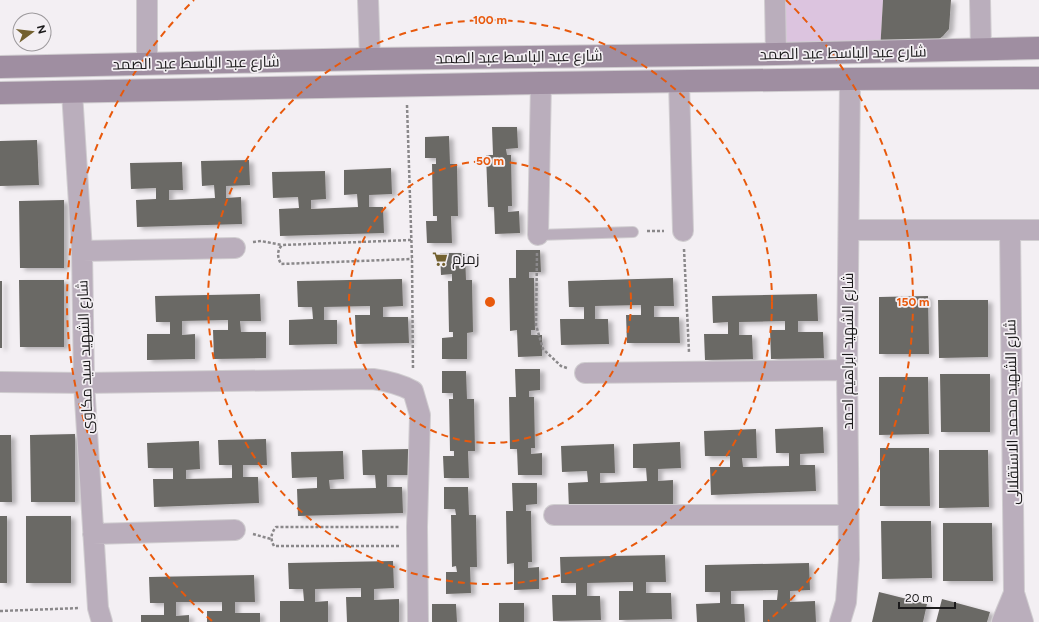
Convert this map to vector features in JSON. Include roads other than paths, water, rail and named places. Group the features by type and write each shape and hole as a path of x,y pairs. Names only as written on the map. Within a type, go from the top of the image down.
{"street":[{"path":"147,0 147,64"},
{"path":"368,0 370,58"},
{"path":"775,0 776,54"},
{"path":"980,0 981,50"},
{"name":"شارع عبد الباسط عبد الصمد","path":"0,67 370,58 776,54 1039,48"},
{"name":"شارع عبد الباسط عبد الصمد","path":"0,93 541,83 1039,78"},
{"name":"شارع الشهيد ابراهيم احمد","path":"840,622 846,602 849,559 847,370 850,79"},
{"path":"679,82 683,231"},
{"path":"538,235 541,83"},
{"name":"شارع الشهيد سيد مكاوى","path":"72,92 82,251 84,383 93,534 100,615"},
{"path":"849,230 1039,230"},
{"name":"شارع الشهيد محمد الاستقلالى","path":"1010,230 1014,593 1023,622"},
{"path":"82,251 235,248"},
{"path":"585,373 847,370"},
{"path":"0,382 84,383 373,379 396,383 413,391 420,415 417,537 418,622"},
{"path":"554,515 848,515"},
{"path":"93,534 235,530"},
{"name":"شارع الشهيد محمد الاستقلالى","path":"1002,622 1014,593"}],"lane":[{"path":"538,235 633,232"}],"place":[{"name":"زمزم","path":"440,259"}]}
